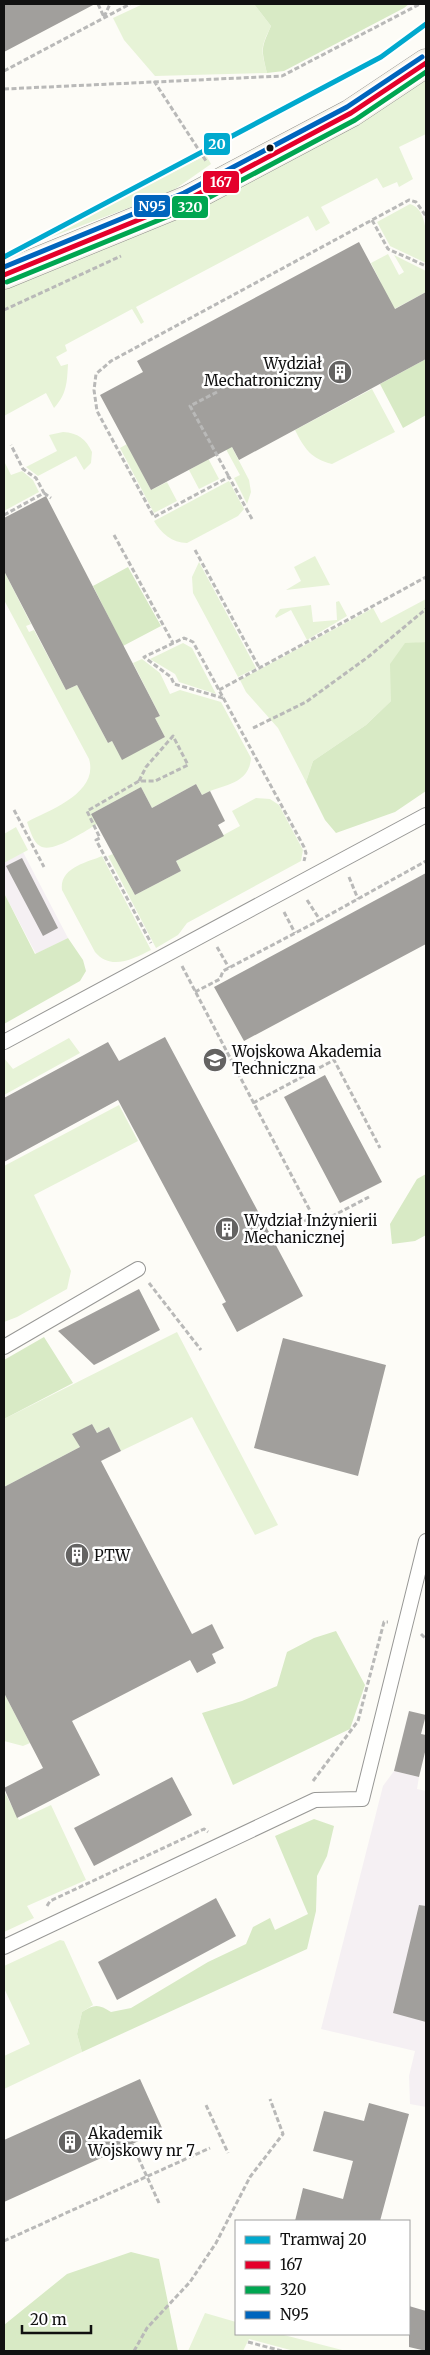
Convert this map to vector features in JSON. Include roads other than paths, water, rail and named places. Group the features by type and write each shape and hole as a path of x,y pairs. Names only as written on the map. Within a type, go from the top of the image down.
{"street":[{"path":"4,275 187,200 351,113 426,63"}],"lane":[{"path":"4,1042 426,816"},
{"path":"4,1347 138,1269"},
{"path":"4,1947 315,1800 362,1799 404,1626 421,1587 426,1541"}],"tram line":[{"name":"20","path":"4,257 381,57 426,24"}],"place":[{"name":"Wydział Mechatroniczny","path":"340,372"},
{"name":"Wojskowa Akademia Techniczna","path":"215,1060"},
{"name":"Wydział Inżynierii Mechanicznej","path":"227,1229"},
{"name":"PTW","path":"77,1555"},
{"name":"Akademik Wojskowy nr 7","path":"70,2142"}]}
